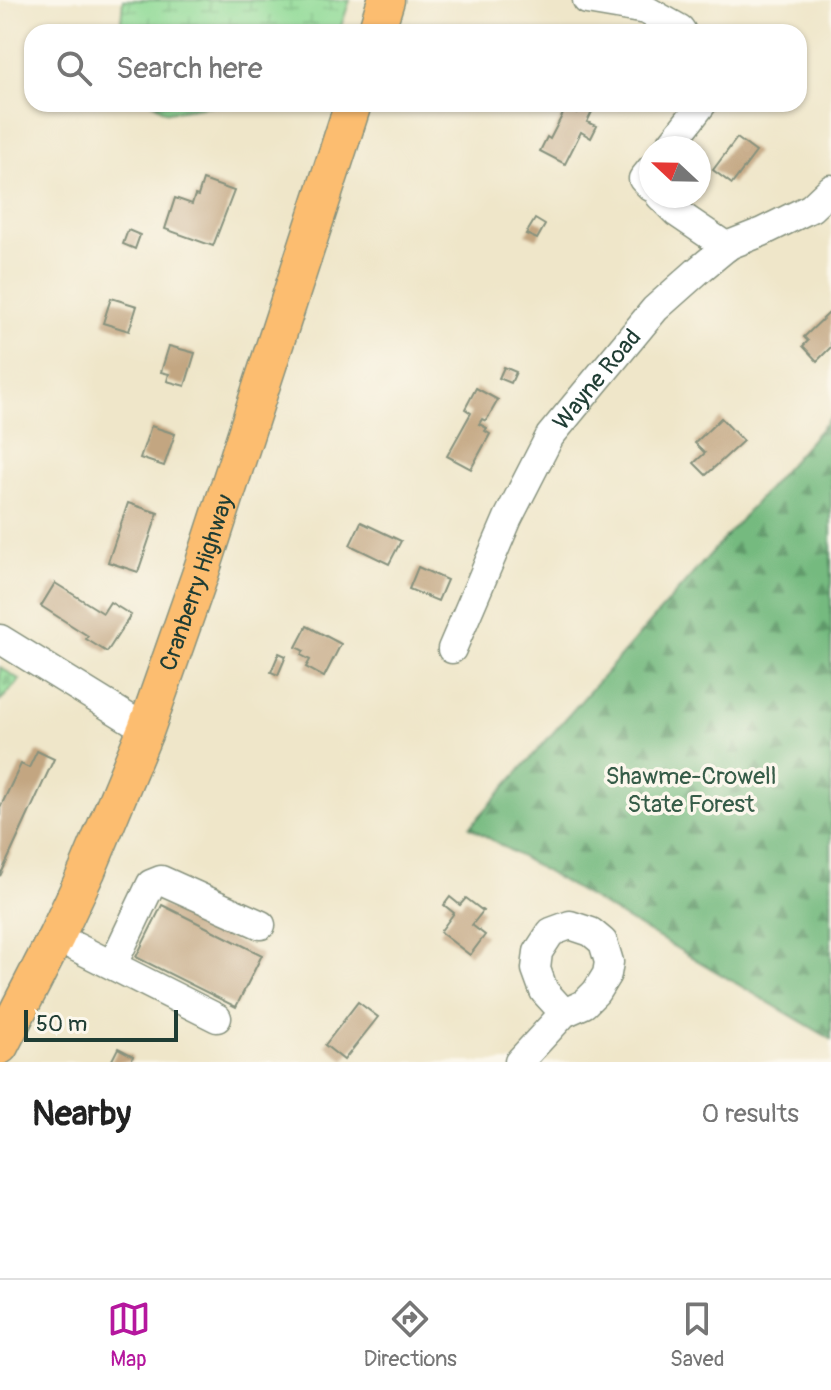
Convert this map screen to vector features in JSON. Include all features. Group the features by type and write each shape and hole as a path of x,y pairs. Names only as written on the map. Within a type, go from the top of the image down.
{"main road":[{"path":"378,24 386,0"},
{"name":"Cranberry Highway","path":"0,1046 87,871 146,729 191,601 350,112"}],"street":[{"path":"587,0 646,10 671,24"},
{"path":"677,136 696,112"},
{"name":"Wayne Road","path":"452,649 508,518 550,436 655,309 727,247 811,208 831,189"},
{"path":"672,208 727,247"},
{"path":"0,639 146,729"},
{"path":"113,964 151,884 156,880 261,925"},
{"path":"56,937 217,1018"},
{"path":"519,1062 564,1013"}],"green space":[{"path":"123,0 350,0 342,24 121,24"},
{"name":"Shawme-Crowell State Forest","path":"831,417 831,1039 470,827"},
{"path":"0,667 20,680 0,701"}],"building":[{"path":"564,112 592,112 587,122 597,126 591,138 581,132 565,164 540,151"},
{"path":"737,138 756,152 732,184 713,170"},
{"path":"203,180 234,191 213,246 165,229 175,198 192,204"},
{"path":"535,219 545,225 537,239 526,234"},
{"path":"128,230 140,235 135,249 123,244"},
{"path":"111,298 137,306 129,331 103,323"},
{"path":"831,311 831,347 817,361 803,346 808,341 804,337"},
{"path":"169,346 195,353 185,386 167,381 169,374 161,372"},
{"path":"504,367 516,372 511,383 499,378"},
{"path":"476,388 498,400 486,421 482,419 479,424 487,428 485,431 490,434 471,469 447,456 471,413 465,409"},
{"path":"721,418 743,441 706,475 694,463 705,453 695,443"},
{"path":"151,426 175,434 164,466 140,458"},
{"path":"128,503 158,513 138,572 108,562"},
{"path":"361,522 401,541 389,564 350,545"},
{"path":"418,567 447,580 438,601 409,589"},
{"path":"55,583 103,613 110,602 131,615 107,652 41,606"},
{"path":"307,626 341,644 324,677 306,667 310,660 301,655 304,651 296,647"},
{"path":"279,653 286,656 278,675 271,672"},
{"path":"37,751 54,759 0,876 0,808 21,764 29,768"},
{"path":"450,897 460,905 466,898 483,911 472,925 485,935 470,955 440,932 454,913 444,905"},
{"path":"162,905 262,955 236,1007 136,957"},
{"path":"358,1002 378,1017 344,1060 325,1045"},
{"path":"118,1048 133,1056 131,1062 111,1062"}]}
